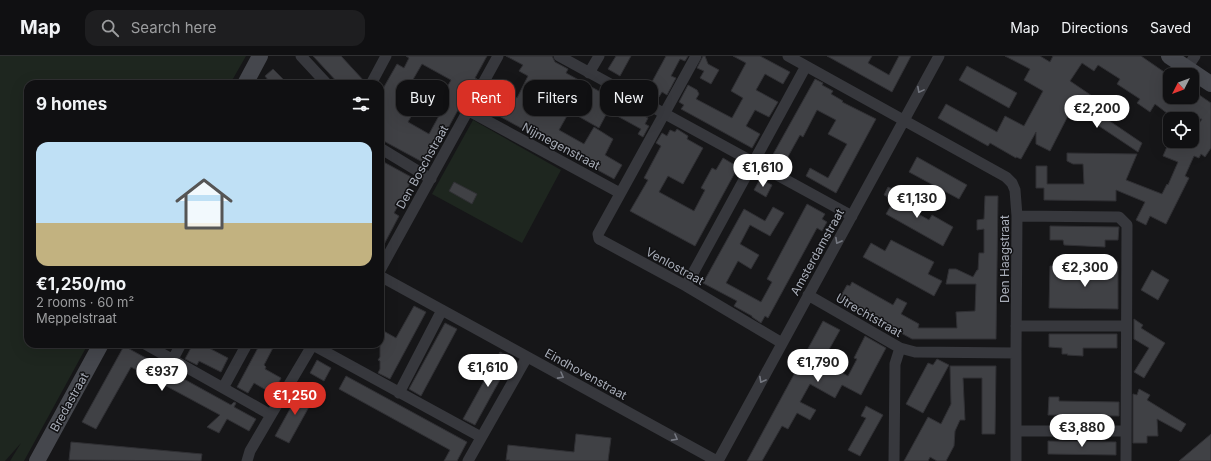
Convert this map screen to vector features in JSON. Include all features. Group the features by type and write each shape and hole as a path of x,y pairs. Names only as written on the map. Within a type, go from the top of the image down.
{"street":[{"path":"247,80 260,56"},
{"path":"301,56 323,80"},
{"name":"Den Boschstraat","path":"485,80 498,56"},
{"path":"559,56 852,216"},
{"path":"590,72 598,56"},
{"path":"620,193 696,56"},
{"name":"Den Haagstraat","path":"788,56 1006,177 1012,183 1015,190 1018,216 1016,461"},
{"name":"Amsterdamstraat","path":"717,461 939,56"},
{"path":"1169,56 1191,62 1211,84"},
{"path":"373,80 384,57"},
{"path":"686,286 806,66"},
{"name":"Den Boschstraat","path":"384,263 466,116"},
{"name":"Nijmegenstraat","path":"478,116 620,193"},
{"path":"384,150 431,179"},
{"name":"Venlostraat","path":"620,193 598,234 599,239 686,286 782,343"},
{"path":"1018,216 1119,217 1127,224 1126,461"},
{"name":"Eindhovenstraat","path":"384,278 717,461"},
{"name":"Utrechtstraat","path":"808,295 900,348 915,352 1016,353"},
{"path":"398,393 442,310"},
{"path":"1016,326 1126,326"},
{"name":"Bredastraat","path":"37,461 99,348"},
{"path":"152,348 271,415"},
{"path":"172,359 179,348"},
{"path":"223,388 245,348"},
{"path":"247,461 250,452 310,348"},
{"path":"319,348 398,393 481,437"},
{"path":"894,461 895,364 900,348"},
{"path":"468,461 527,357"},
{"path":"1017,431 1126,431"}],"shaded area":[{"path":"0,56 246,56 232,80 24,80 24,348 86,348 24,461 10,461 21,443 5,461 0,461"},
{"path":"473,120 561,170 522,243 432,194"}],"building":[{"path":"313,56 341,56 363,80 335,80"},
{"path":"406,56 487,56 475,78 476,80 457,80 457,112 428,165 384,141 384,87 397,64 404,68 409,58"},
{"path":"506,56 552,56 555,62 568,69 566,73 579,80 526,80 528,76 519,71 523,65"},
{"path":"616,56 631,56 620,76 608,69"},
{"path":"666,56 688,56 685,61 680,59 671,76 676,78 667,95 662,92 658,96 658,80 653,80"},
{"path":"703,56 705,56 708,64 719,70 711,84 700,78 704,71 697,68"},
{"path":"733,56 760,56 790,72 783,84 765,74 756,90 778,102 769,117 755,110 746,126 760,134 752,148 681,109 684,105 679,102 688,85 697,90 699,94 696,99 732,118 743,98 731,91 746,63"},
{"path":"827,56 872,56 868,63 889,75 899,56 911,56 892,92"},
{"path":"1005,56 1040,56 1050,62 1053,56 1141,56 1163,71 1163,104 1199,104 1199,95 1211,103 1211,148 1205,157 1201,154 1199,158 1194,156 1185,176 1189,178 1166,224 1150,216 1146,225 1136,220 1145,202 1116,190 1116,201 1044,200 1044,188 1036,188 1036,166 1047,166 1047,184 1084,184 1083,164 1073,164 1067,161 1067,153 1137,154 1126,180 1162,194 1167,184 1168,185 1178,162 1163,156 1166,148 1199,148 1199,124 1202,119 1199,119 1199,112 1165,112 1155,104 1150,112 1137,103 1140,99 1117,84 1120,79 1098,65 1094,71 1082,63 1070,81 1098,100 1092,109 1142,143 1138,152 1072,108 1050,151 1036,144 1036,132 1021,159 1016,158 990,143 988,146 938,118 946,104 997,132 1005,116 1024,126 1043,91 1024,80 1030,69"},
{"path":"967,66 1017,93 1009,108 959,80"},
{"path":"273,69 284,80 268,80 265,76"},
{"path":"815,79 833,91 831,94 843,101 842,102 876,119 836,193 806,176 810,168 828,178 847,144 828,134 836,120 817,110 803,137 800,135 781,169 772,164 775,160 771,158"},
{"path":"523,86 523,116 567,116 559,130 584,144 594,127 613,139 605,155 622,165 614,179 499,116 515,116 515,97 517,98"},
{"path":"592,87 600,92 600,116 605,116 599,128 578,116 592,116"},
{"path":"617,116 644,116 648,118 645,124 649,126 643,137 638,134 641,129"},
{"path":"677,129 688,136 687,139 703,148 683,184 668,176 659,192 694,211 705,190 701,188 712,168 716,170 723,158 738,167 695,246 630,211 648,180 644,178 661,146 656,143 662,133 667,136 670,130 675,132"},
{"path":"917,157 967,185 959,199 909,172"},
{"path":"384,162 413,178 394,213 399,216 384,244"},
{"path":"760,179 772,185 766,197 754,190"},
{"path":"454,182 477,194 472,204 449,191"},
{"path":"888,187 909,197 904,206 929,220 932,215 953,227 943,246 886,214 894,200 884,195"},
{"path":"985,196 998,196 996,339 912,339 839,299 847,285 850,286 852,282 893,305 897,298 907,303 901,314 919,324 918,328 957,328 956,312 975,311 976,284 946,284 949,269 956,269 973,277 978,270 979,253 984,253 984,229 977,230 977,220 984,219"},
{"path":"807,204 825,214 822,219 827,222 822,231 817,228 768,318 765,316 761,323 734,306 737,301 703,283 744,209 765,221 773,207 784,213 770,236 750,225 740,244 759,255 751,269 738,261 726,283 761,302 772,282 767,279"},
{"path":"1050,226 1119,227 1118,240 1105,240 1105,247 1064,245 1063,240 1050,240"},
{"path":"891,240 934,262 928,274 942,281 934,296 863,257 871,243 885,251"},
{"path":"1096,261 1118,262 1118,309 1049,308 1050,266 1069,266 1069,272 1096,272"},
{"path":"1152,270 1169,280 1158,300 1141,290"},
{"path":"414,306 426,312 390,379 378,373 380,369 380,361 378,360 380,357 380,348 384,348 384,331 396,338"},
{"path":"1134,319 1143,325 1141,328 1165,343 1144,378 1134,372 1149,348 1134,339"},
{"path":"823,321 840,330 822,362 848,376 857,359 854,358 865,336 886,348 861,395 842,385 835,398 810,384 800,402 816,410 810,420 797,413 788,429 782,426 762,461 747,461"},
{"path":"445,323 457,329 421,396 409,389"},
{"path":"1049,334 1117,334 1117,348 1083,348 1083,356 1062,354 1062,348 1049,347"},
{"path":"123,348 128,348 231,405 234,402 236,403 234,407 256,419 249,431 227,419 219,433 207,427 220,415 131,367 96,429 82,422"},
{"path":"191,348 209,348 228,358 221,372 199,361 197,365 185,359"},
{"path":"258,348 273,348 264,365 266,367 265,369 281,378 273,394 254,383 248,393 237,387"},
{"path":"500,352 512,358 475,425 463,419"},
{"path":"937,359 949,365 923,413 906,404 928,363 933,365"},
{"path":"317,360 331,368 324,381 310,373"},
{"path":"950,366 996,366 995,434 982,434 982,378 963,378 965,420 960,420 955,431 954,446 946,461 937,461 930,457 928,461 904,461 928,417 941,424 951,404"},
{"path":"346,376 467,442 457,461 444,461 450,450 339,389"},
{"path":"301,389 315,396 289,443 275,436"},
{"path":"1139,389 1150,395 1147,400 1186,424 1181,432 1157,419 1158,436 1147,436 1147,443 1133,443 1133,394 1137,395"},
{"path":"1049,397 1059,397 1059,401 1119,402 1119,416 1048,415"},
{"path":"866,406 883,415 860,456 848,450 866,418 861,416"},
{"path":"576,434 611,438 608,461 506,460 508,445 574,452"},
{"path":"1211,434 1211,461 1179,461"},
{"path":"1048,441 1116,442 1116,455 1048,454"},
{"path":"71,442 202,454 201,461 69,460"}]}
